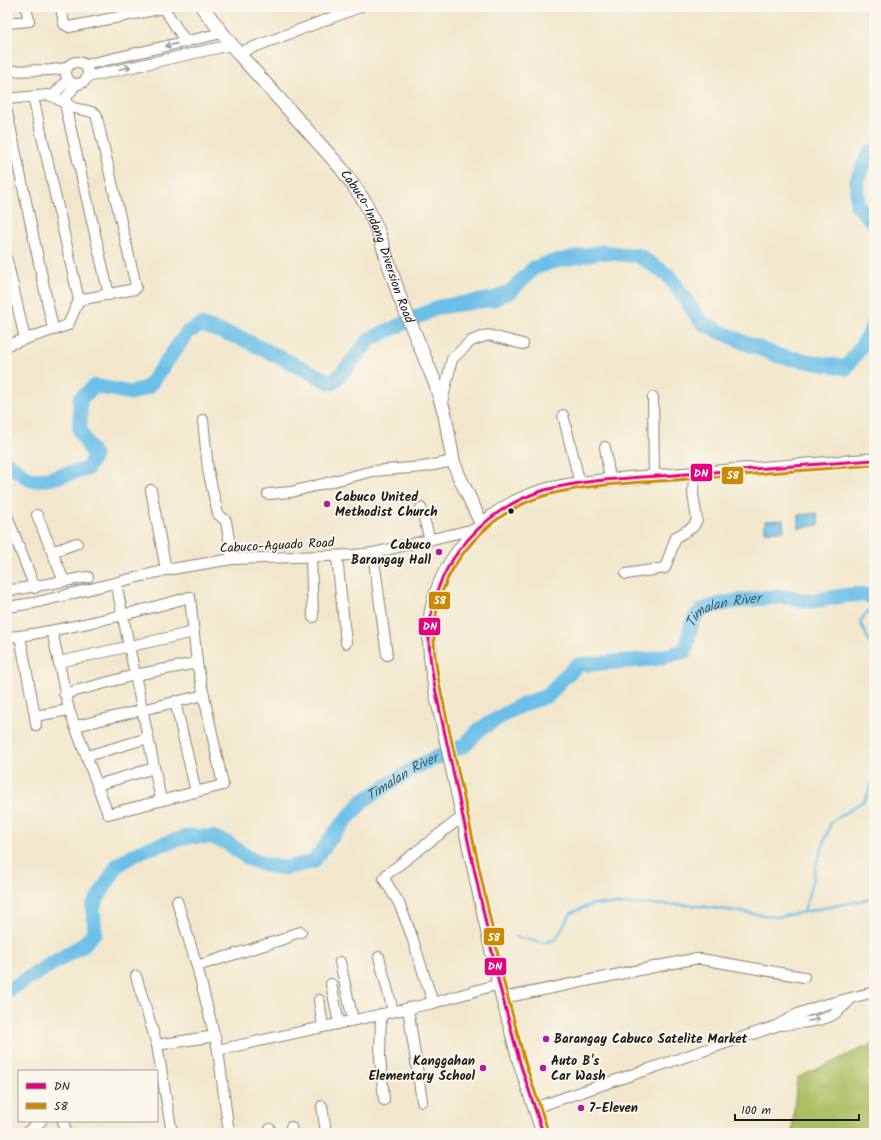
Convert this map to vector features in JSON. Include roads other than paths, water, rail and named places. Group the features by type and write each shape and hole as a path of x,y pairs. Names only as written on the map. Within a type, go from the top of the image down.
{"main road":[{"name":"Cabuco-Indang Diversion Road","path":"202,7 234,49 333,158 365,202 378,231 400,298 442,402 453,461 481,526"},
{"path":"543,1133 534,1108 499,984 454,783 431,666 429,642 430,620 436,595 448,569 463,547 481,526 506,508 544,491 610,480 874,460"}],"street":[{"path":"7,23 29,21 26,7"},
{"path":"61,7 64,24 69,27 164,8 186,42"},
{"path":"87,77 234,49 360,7"},
{"path":"109,295 64,103 69,76 75,62 85,65 222,33"},
{"path":"7,71 51,70 83,82 87,77 88,71 85,65"},
{"path":"53,96 69,76"},
{"path":"7,99 53,96 64,103 96,114 136,286 135,289 79,300"},
{"path":"7,345 68,325 79,300 33,97"},
{"path":"7,112 53,329"},
{"path":"7,260 25,339"},
{"path":"442,402 452,359 471,341 488,335 523,344"},
{"path":"653,398 654,477"},
{"path":"563,415 580,484"},
{"path":"203,420 208,470 218,514 226,521 232,559"},
{"path":"605,447 610,480"},
{"path":"268,494 291,492 373,472 423,467 453,461"},
{"path":"626,574 665,568 672,543 676,538 693,527 697,520 693,494 694,474"},
{"path":"151,490 166,570"},
{"path":"421,508 430,540"},
{"path":"37,515 64,581"},
{"path":"7,516 35,588"},
{"name":"Cabuco-Aguado Road","path":"7,607 34,603 166,570 232,559 337,557 373,553 430,540 481,526"},
{"path":"52,552 77,543"},
{"path":"373,553 387,655"},
{"path":"311,557 313,617"},
{"path":"337,557 346,643"},
{"path":"7,591 35,588 88,576"},
{"path":"116,583 161,800"},
{"path":"7,637 52,631 122,616 190,597 197,663 223,785 108,814 64,694 52,631"},
{"path":"59,662 129,645 194,632"},
{"path":"20,636 36,720 69,710"},
{"path":"64,694 135,675 197,663"},
{"path":"76,726 143,708 204,695"},
{"path":"175,701 196,792"},
{"path":"87,756 148,738"},
{"path":"98,785 154,768"},
{"path":"433,1003 411,934 399,903 384,879 387,874 462,817"},
{"path":"177,901 197,966 218,1050 226,1133"},
{"path":"197,966 287,938 290,935 301,932"},
{"path":"380,957 393,1011"},
{"path":"503,998 701,958 804,977"},
{"path":"340,962 352,1020"},
{"path":"136,976 157,1045 172,1133"},
{"path":"331,984 339,1023"},
{"path":"218,1050 433,1003 499,984"},
{"path":"534,1108 776,1026 817,1020 831,1016 838,1012 851,999 874,992"},
{"path":"319,1000 323,1027"},
{"path":"408,1008 422,1101"},
{"path":"381,1014 380,1057 384,1100"},
{"path":"157,1045 215,1036"},
{"path":"322,1106 326,1133"},
{"path":"26,1133 40,1122"},
{"path":"63,1122 66,1133"}],"water":[{"path":"817,513 819,525 799,528 799,515"},
{"path":"783,520 784,531 765,531 765,521"}],"waterway":[{"path":"874,151 869,153 857,180 857,205 874,223"},
{"path":"7,463 30,480 48,479 87,469 94,456 80,431 80,399 95,386 131,393 148,387 188,332 201,325 243,339 332,383 345,370 370,339 439,307 494,299 511,291 534,268 552,262 601,252 639,256 669,276 702,323 743,342 779,356 846,368 867,338 874,323"},
{"name":"Timalan River","path":"7,991 83,945 95,932 93,906 117,866 133,855 149,848 190,836 212,837 227,843 250,859 266,865 284,868 313,862 337,830 364,800 418,766 465,745 480,729 517,707 549,695 563,678 578,665 654,659 685,651 691,626 696,616 707,608 716,605 776,597 787,597 811,601 850,595 866,595 874,597"},
{"path":"874,609 867,612 860,622 874,651"},
{"path":"516,937 543,943 556,939 571,913 593,904 691,905 778,917 804,912 817,863 831,822 865,800 874,779"},
{"path":"804,912 874,898"}],"place":[{"name":"Cabuco United Methodist Church","path":"327,504"},
{"name":"Cabuco Barangay Hall","path":"439,552"},
{"name":"Barangay Cabuco Satelite Market","path":"546,1039"},
{"name":"Kanggahan Elementary School","path":"483,1068"},
{"name":"Auto B's Car Wash","path":"543,1068"},
{"name":"7-Eleven","path":"581,1108"}]}
